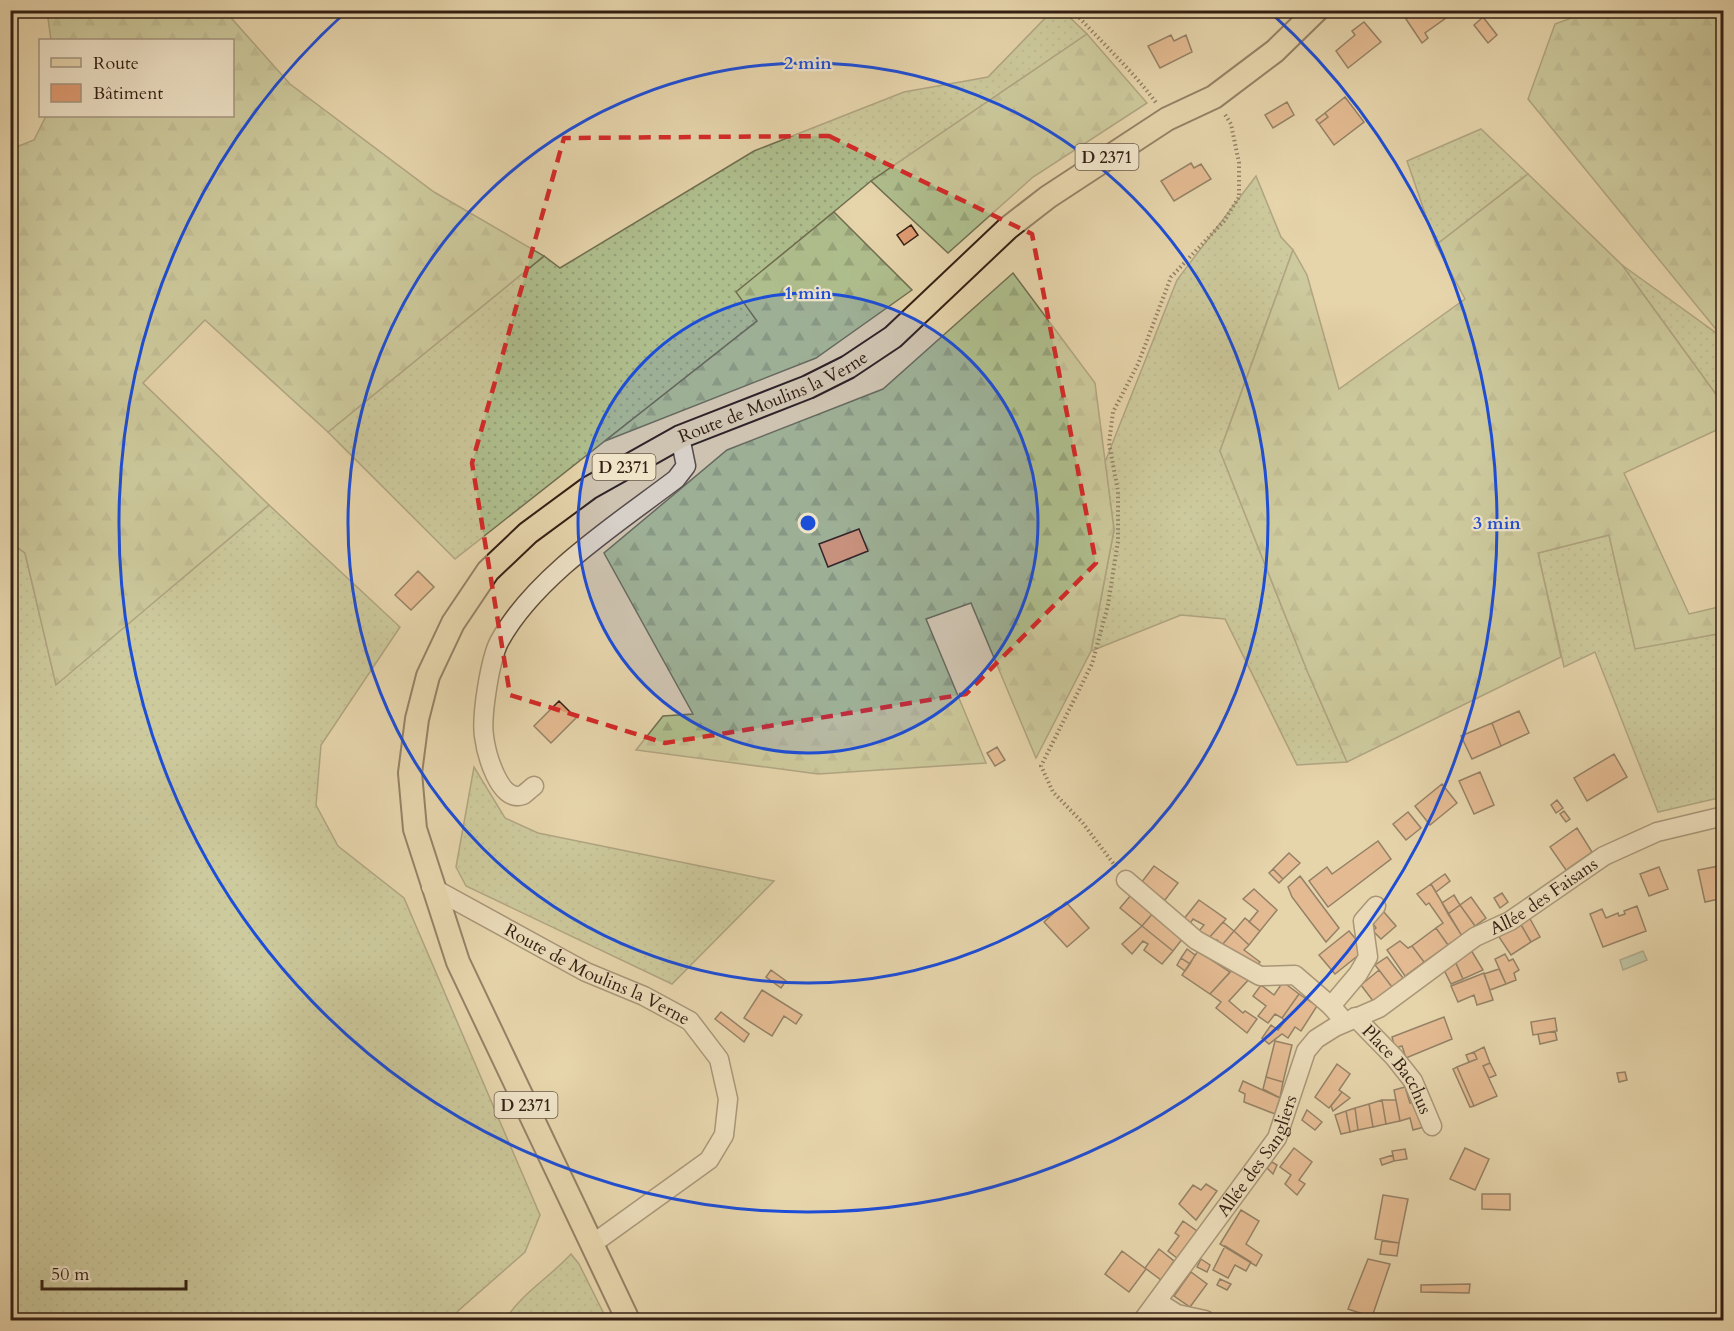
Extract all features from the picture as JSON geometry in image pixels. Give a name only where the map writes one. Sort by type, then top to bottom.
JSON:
[{"type":"main road","name":"Route de Moulins la Verne","points":[[628,1320],[458,962],[431,887],[415,829],[410,773],[417,719],[428,676],[453,622],[488,571],[528,533],[589,488],[680,437],[777,400],[848,367],[893,337],[1008,228],[1047,197],[1167,119],[1214,97],[1275,51],[1317,10]]},
{"type":"street","points":[[534,786],[523,795],[514,795],[503,788],[494,773],[484,735],[487,693],[498,645],[512,621],[534,596],[596,539],[676,479],[686,466],[680,437]]},
{"type":"street","name":"Allée des Faisans","points":[[1379,1008],[1475,937],[1510,921],[1604,856],[1657,832],[1724,816]]},
{"type":"street","name":"Place Bacchus","points":[[1126,880],[1196,940],[1260,976],[1295,975],[1394,1057],[1413,1081],[1432,1126]]},
{"type":"street","name":"Route de Moulins la Verne","points":[[431,887],[577,967],[644,996],[690,1021],[718,1059],[728,1099],[724,1135],[709,1160],[591,1245]]},
{"type":"street","points":[[1331,1006],[1358,974],[1368,957],[1363,921],[1376,906]]},
{"type":"street","name":"Allée des Sangliers","points":[[1143,1320],[1277,1138],[1306,1052],[1316,1039],[1350,1020],[1379,1008]]},
{"type":"street","points":[[1158,1302],[1177,1314],[1204,1320]]},
{"type":"path","points":[[1077,10],[1076,14],[1107,49],[1136,76],[1167,119]]},
{"type":"path","points":[[1126,880],[1082,822],[1053,792],[1041,766],[1092,664],[1108,605],[1118,541],[1118,491],[1109,443],[1113,412],[1138,364],[1171,278],[1224,221],[1239,196],[1239,163],[1231,124],[1214,97]]},
{"type":"highlighted area","points":[[829,136],[1032,234],[1096,563],[966,694],[665,743],[510,695],[472,463],[564,138]]},
{"type":"green space","points":[[47,11],[225,11],[290,84],[434,192],[544,256],[328,432],[205,320],[143,383],[269,505],[56,685],[25,553],[11,543],[11,149],[34,140],[46,117],[234,117],[234,39],[51,39]]},
{"type":"green space","points":[[1052,11],[1063,11],[1087,34],[871,181],[737,292],[757,321],[455,559],[328,432],[544,256],[560,268],[754,151],[904,92],[988,77]]},
{"type":"green space","points":[[1590,11],[1723,11],[1723,338],[1528,99],[1555,24]]},
{"type":"green space","points":[[1087,34],[1147,103],[1033,177],[948,253],[871,181]]},
{"type":"green space","points":[[1481,129],[1528,174],[1436,245],[1407,161]]},
{"type":"green space","points":[[1528,174],[1622,265],[1723,404],[1723,427],[1624,473],[1689,614],[1723,606],[1723,633],[1635,649],[1609,535],[1538,553],[1561,657],[1347,762],[1308,673],[1220,451],[1293,250],[1307,275],[1339,389],[1465,299],[1436,245]]},
{"type":"green space","points":[[1256,176],[1281,237],[1293,250],[1220,451],[1308,673],[1347,762],[1297,765],[1225,619],[1181,615],[1091,651],[1114,530],[1105,462],[1177,280]]},
{"type":"green space","points":[[834,212],[912,290],[816,358],[605,441],[757,321],[736,292]]},
{"type":"green space","points":[[1622,265],[1723,338],[1723,404]]},
{"type":"green space","points":[[1013,273],[1095,383],[1114,530],[1091,651],[1036,758],[971,603],[926,619],[986,763],[818,774],[636,750],[663,716],[693,714],[604,553],[727,450],[883,389]]},
{"type":"green space","points":[[269,505],[400,627],[321,745],[316,805],[338,846],[404,898],[540,1215],[525,1252],[458,1311],[454,1320],[11,1320],[11,1273],[14,1268],[10,1214],[10,543],[25,553],[56,684]]},
{"type":"green space","points":[[1609,535],[1635,648],[1723,633],[1723,797],[1658,812],[1595,652],[1564,667],[1538,553]]},
{"type":"green space","points":[[474,767],[505,818],[538,833],[774,881],[672,984],[466,886],[456,867]]},
{"type":"green space","points":[[571,1254],[579,1264],[607,1320],[505,1320],[527,1294]]},
{"type":"water","points":[[1643,951],[1647,960],[1623,970],[1620,960]]},
{"type":"building","points":[[1416,10],[1452,10],[1453,13],[1425,33],[1428,38],[1422,43],[1406,19]]},
{"type":"building","points":[[1483,17],[1497,35],[1488,43],[1474,25]]},
{"type":"building","points":[[1364,22],[1381,42],[1348,68],[1336,51],[1355,35],[1352,31]]},
{"type":"building","points":[[1171,35],[1174,41],[1186,35],[1192,52],[1160,68],[1148,46]]},
{"type":"building","points":[[1345,97],[1364,122],[1334,145],[1319,124],[1328,117],[1325,113]]},
{"type":"building","points":[[1287,102],[1294,115],[1273,128],[1265,115]]},
{"type":"building","points":[[1325,113],[1328,117],[1319,124],[1316,120]]},
{"type":"building","points":[[1191,163],[1194,168],[1201,164],[1211,179],[1174,201],[1161,181]]},
{"type":"building","points":[[911,225],[918,235],[904,245],[897,235]]},
{"type":"building","points":[[859,529],[868,551],[828,567],[819,544]]},
{"type":"building","points":[[418,571],[434,587],[411,610],[395,595]]},
{"type":"building","points":[[559,701],[576,718],[551,743],[534,726]]},
{"type":"building","points":[[1519,711],[1529,733],[1501,746],[1492,723]]},
{"type":"building","points":[[1492,723],[1501,746],[1472,759],[1461,736]]},
{"type":"building","points":[[997,747],[1005,760],[995,766],[987,753]]},
{"type":"building","points":[[1614,754],[1627,777],[1587,801],[1574,778]]},
{"type":"building","points":[[1480,772],[1494,805],[1474,814],[1459,781]]},
{"type":"building","points":[[1442,784],[1457,803],[1430,825],[1415,806]]},
{"type":"building","points":[[1557,800],[1563,808],[1556,813],[1551,805]]},
{"type":"building","points":[[1564,811],[1570,819],[1566,822],[1560,814]]},
{"type":"building","points":[[1408,812],[1421,828],[1406,840],[1393,824]]},
{"type":"building","points":[[1577,828],[1592,852],[1566,870],[1550,847]]},
{"type":"building","points":[[1378,841],[1391,859],[1328,907],[1309,881],[1327,867],[1332,874]]},
{"type":"building","points":[[1289,853],[1300,863],[1283,879],[1273,869]]},
{"type":"building","points":[[1154,866],[1178,883],[1165,900],[1141,883]]},
{"type":"building","points":[[1719,866],[1721,876],[1724,875],[1724,898],[1705,902],[1698,870]]},
{"type":"building","points":[[1659,867],[1668,889],[1649,896],[1640,874]]},
{"type":"building","points":[[1273,869],[1283,879],[1279,883],[1269,873]]},
{"type":"building","points":[[1445,874],[1450,881],[1436,892],[1431,884]]},
{"type":"building","points":[[1300,876],[1339,928],[1326,942],[1292,897],[1288,887]]},
{"type":"building","points":[[1431,884],[1462,936],[1448,945],[1436,928],[1443,923],[1429,903],[1426,905],[1417,894]]},
{"type":"building","points":[[1254,889],[1277,910],[1260,931],[1249,922],[1258,911],[1243,899]]},
{"type":"building","points":[[1502,893],[1508,902],[1500,908],[1494,898]]},
{"type":"building","points":[[1131,895],[1153,913],[1142,926],[1120,908]]},
{"type":"building","points":[[1454,895],[1460,905],[1448,914],[1442,903]]},
{"type":"building","points":[[1471,897],[1486,918],[1475,926],[1460,905]]},
{"type":"building","points":[[1199,900],[1226,919],[1208,939],[1198,932],[1204,925],[1193,919],[1189,925],[1183,920]]},
{"type":"building","points":[[1066,902],[1089,928],[1067,947],[1044,922]]},
{"type":"building","points":[[1460,905],[1475,926],[1462,936],[1448,914]]},
{"type":"building","points":[[1637,906],[1646,931],[1603,947],[1590,914],[1602,909],[1606,918],[1618,913],[1619,916],[1625,914],[1624,911]]},
{"type":"building","points":[[1383,911],[1396,926],[1381,939],[1373,931],[1376,928],[1371,921]]},
{"type":"building","points":[[1153,913],[1183,938],[1173,951],[1142,926]]},
{"type":"building","points":[[1529,917],[1540,937],[1531,942],[1520,923]]},
{"type":"building","points":[[1245,918],[1260,931],[1249,945],[1234,931]]},
{"type":"building","points":[[1223,922],[1234,931],[1222,945],[1217,940],[1214,944],[1208,939]]},
{"type":"building","points":[[1520,923],[1531,942],[1511,955],[1499,937]]},
{"type":"building","points":[[1142,926],[1173,951],[1162,964],[1144,950],[1148,944],[1143,941],[1132,954],[1122,944]]},
{"type":"building","points":[[1436,928],[1448,945],[1424,962],[1412,946]]},
{"type":"building","points":[[1234,931],[1249,945],[1244,950],[1260,962],[1255,967],[1222,945]]},
{"type":"building","points":[[1349,931],[1365,950],[1335,974],[1319,955]]},
{"type":"building","points":[[1400,941],[1408,948],[1412,946],[1424,962],[1405,976],[1387,950]]},
{"type":"building","points":[[1187,949],[1195,955],[1190,964],[1181,958]]},
{"type":"building","points":[[1471,950],[1483,970],[1463,979],[1455,961]]},
{"type":"building","points":[[1198,951],[1230,972],[1210,994],[1182,975]]},
{"type":"building","points":[[1505,954],[1509,961],[1513,959],[1519,970],[1514,973],[1516,980],[1506,984],[1495,959]]},
{"type":"building","points":[[1387,957],[1403,978],[1392,987],[1375,965]]},
{"type":"building","points":[[1181,958],[1190,964],[1185,971],[1177,965]]},
{"type":"building","points":[[1455,961],[1463,979],[1451,984],[1444,970]]},
{"type":"building","points":[[1236,966],[1251,977],[1229,1001],[1243,1013],[1245,1011],[1257,1019],[1247,1033],[1216,1008],[1221,1002],[1210,994]]},
{"type":"building","points":[[1499,969],[1506,984],[1490,990],[1484,974]]},
{"type":"building","points":[[771,970],[786,981],[781,988],[766,977]]},
{"type":"building","points":[[1379,970],[1392,987],[1373,1001],[1361,985]]},
{"type":"building","points":[[1484,973],[1493,1000],[1477,1005],[1474,995],[1458,1002],[1451,986]]},
{"type":"building","points":[[1283,982],[1299,994],[1282,1018],[1275,1014],[1268,1023],[1258,1016],[1266,1006],[1253,996],[1261,985],[1274,995]]},
{"type":"building","points":[[762,990],[802,1015],[796,1024],[784,1016],[772,1036],[744,1018]]},
{"type":"building","points":[[1299,994],[1317,1006],[1301,1031],[1295,1027],[1288,1038],[1282,1034],[1269,1044],[1262,1038],[1271,1025],[1278,1030],[1285,1021],[1282,1018]]},
{"type":"building","points":[[721,1012],[749,1034],[744,1042],[715,1019]]},
{"type":"building","points":[[1444,1017],[1452,1039],[1406,1058],[1402,1046],[1395,1048],[1392,1037]]},
{"type":"building","points":[[1555,1018],[1557,1031],[1533,1035],[1531,1022]]},
{"type":"building","points":[[1555,1031],[1557,1040],[1540,1044],[1538,1034]]},
{"type":"building","points":[[1275,1041],[1292,1045],[1283,1082],[1266,1077]]},
{"type":"building","points":[[1484,1047],[1490,1063],[1483,1066],[1497,1096],[1474,1106],[1457,1067],[1477,1059],[1474,1052]]},
{"type":"building","points":[[1474,1052],[1477,1059],[1469,1062],[1466,1055]]},
{"type":"building","points":[[1490,1063],[1496,1075],[1489,1078],[1483,1066]]},
{"type":"building","points":[[1337,1064],[1350,1074],[1339,1090],[1342,1092],[1329,1108],[1315,1097]]},
{"type":"building","points":[[1457,1067],[1474,1106],[1470,1107],[1453,1069]]},
{"type":"building","points":[[1625,1072],[1627,1080],[1619,1082],[1617,1073]]},
{"type":"building","points":[[1266,1077],[1283,1082],[1280,1098],[1263,1089]]},
{"type":"building","points":[[1243,1081],[1280,1098],[1275,1114],[1244,1102],[1245,1094],[1239,1091]]},
{"type":"building","points":[[1405,1087],[1410,1103],[1414,1102],[1424,1127],[1413,1130],[1410,1118],[1400,1121],[1394,1090]]},
{"type":"building","points":[[1342,1092],[1350,1098],[1333,1111],[1331,1106]]},
{"type":"building","points":[[1382,1100],[1386,1124],[1373,1127],[1369,1104]]},
{"type":"building","points":[[1382,1100],[1396,1100],[1400,1121],[1386,1124]]},
{"type":"building","points":[[1369,1104],[1373,1127],[1358,1130],[1355,1108]]},
{"type":"building","points":[[1355,1108],[1358,1130],[1350,1132],[1346,1111]]},
{"type":"building","points":[[1307,1110],[1322,1122],[1315,1130],[1302,1120]]},
{"type":"building","points":[[1346,1111],[1350,1132],[1341,1134],[1335,1115]]},
{"type":"building","points":[[1294,1148],[1312,1162],[1299,1180],[1305,1184],[1297,1195],[1285,1184],[1291,1175],[1280,1167]]},
{"type":"building","points":[[1465,1148],[1489,1159],[1475,1190],[1450,1179]]},
{"type":"building","points":[[1405,1149],[1407,1159],[1394,1161],[1392,1151]]},
{"type":"building","points":[[1393,1155],[1394,1161],[1382,1165],[1380,1159]]},
{"type":"building","points":[[1272,1162],[1277,1165],[1273,1174],[1267,1168]]},
{"type":"building","points":[[1206,1184],[1217,1191],[1196,1220],[1179,1204],[1193,1185],[1201,1190]]},
{"type":"building","points":[[1482,1194],[1510,1194],[1510,1210],[1482,1209]]},
{"type":"building","points":[[1383,1195],[1408,1199],[1399,1243],[1375,1239]]},
{"type":"building","points":[[1241,1210],[1259,1221],[1246,1244],[1262,1255],[1256,1266],[1220,1244]]},
{"type":"building","points":[[1183,1221],[1197,1231],[1177,1258],[1168,1251],[1179,1236],[1175,1233]]},
{"type":"building","points":[[1382,1241],[1399,1243],[1397,1256],[1380,1254]]},
{"type":"building","points":[[1225,1246],[1251,1262],[1246,1271],[1235,1265],[1228,1278],[1213,1270]]},
{"type":"building","points":[[1159,1249],[1174,1261],[1161,1280],[1145,1268]]},
{"type":"building","points":[[1122,1251],[1146,1269],[1129,1292],[1105,1274]]},
{"type":"building","points":[[1201,1259],[1210,1265],[1207,1272],[1197,1267]]},
{"type":"building","points":[[1368,1259],[1390,1264],[1372,1317],[1348,1309]]},
{"type":"building","points":[[1191,1272],[1207,1284],[1190,1307],[1174,1296]]},
{"type":"building","points":[[1220,1279],[1231,1284],[1227,1290],[1217,1285]]},
{"type":"building","points":[[1470,1284],[1469,1293],[1421,1292],[1421,1285]]}]
